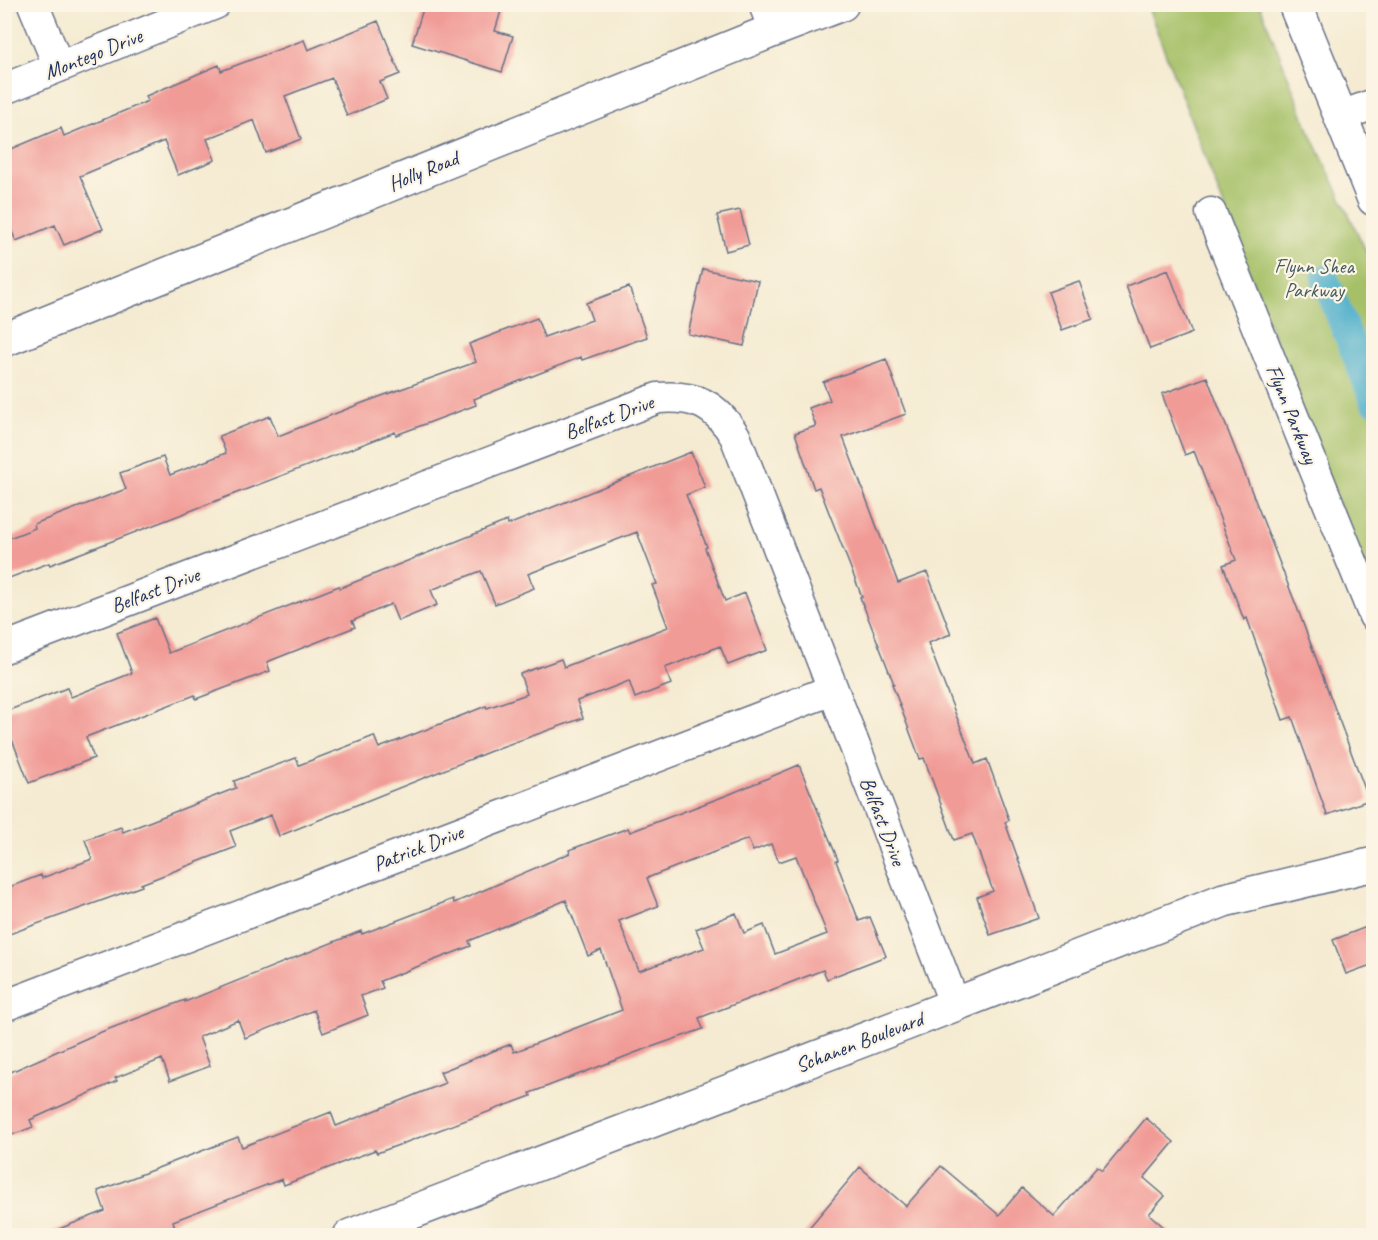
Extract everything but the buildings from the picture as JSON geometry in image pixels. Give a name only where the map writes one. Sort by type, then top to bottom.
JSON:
[{"type":"street","points":[[33,4],[59,67]]},
{"type":"street","name":"Montego Drive","points":[[4,89],[215,4]]},
{"type":"street","name":"Holly Road","points":[[4,340],[769,17],[842,4]]},
{"type":"street","points":[[1295,4],[1374,199]]},
{"type":"street","points":[[1341,116],[1374,104]]},
{"type":"street","name":"Flynn Parkway","points":[[1211,213],[1374,616]]},
{"type":"street","name":"Belfast Drive","points":[[4,648],[658,398],[681,396],[705,404],[724,418],[735,436],[955,1005]]},
{"type":"street","name":"Patrick Drive","points":[[4,1006],[832,690]]},
{"type":"street","name":"Schanen Boulevard","points":[[350,1236],[1224,900],[1374,864]]},
{"type":"green space","name":"Flynn Shea Parkway","points":[[1147,5],[1260,5],[1309,130],[1373,266],[1373,596]]},
{"type":"waterway","points":[[1325,279],[1374,401]]}]
